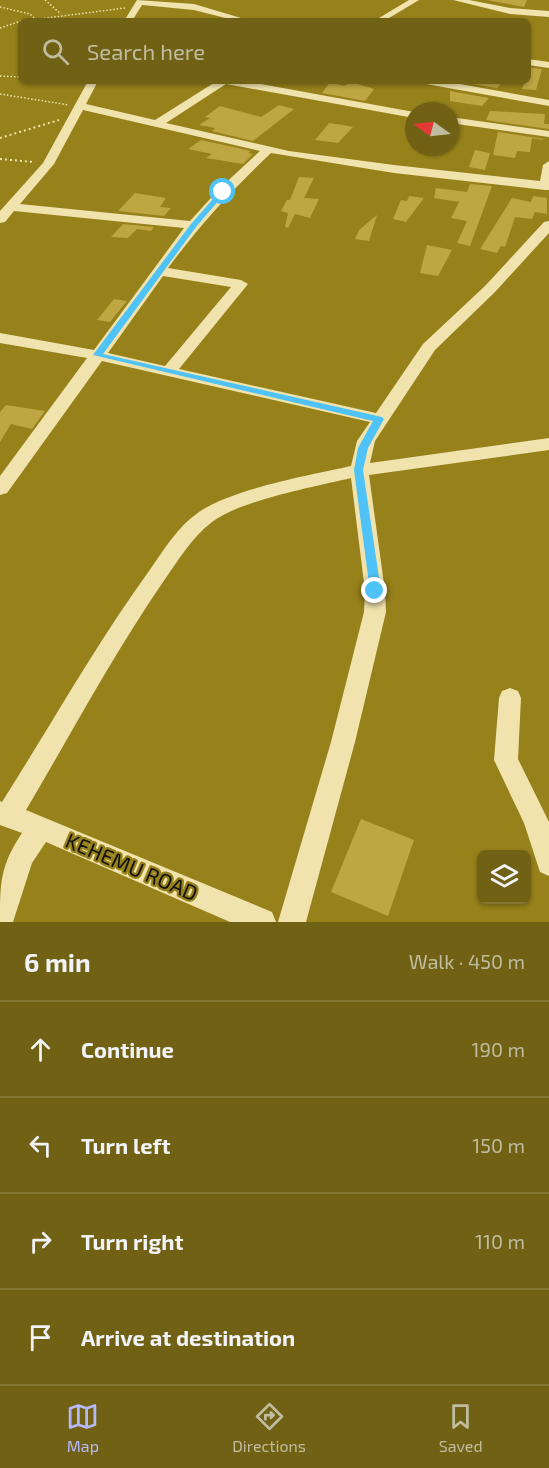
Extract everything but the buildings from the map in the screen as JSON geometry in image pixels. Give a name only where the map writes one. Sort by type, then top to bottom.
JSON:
[{"type":"street","points":[[383,18],[415,0]]},
{"type":"street","points":[[457,0],[546,14],[548,25]]},
{"type":"street","points":[[130,18],[139,3],[187,3],[237,18]]},
{"type":"street","points":[[531,62],[549,65]]},
{"type":"street","points":[[0,219],[48,164],[91,84]]},
{"type":"street","points":[[158,123],[221,84]]},
{"type":"street","points":[[243,84],[405,113]]},
{"type":"street","points":[[443,84],[549,103]]},
{"type":"street","points":[[77,111],[158,123],[269,149],[394,170],[547,186],[549,165]]},
{"type":"street","points":[[459,121],[549,134]]},
{"type":"street","points":[[0,489],[193,225],[223,192],[269,149]]},
{"type":"street","points":[[10,207],[193,225]]},
{"type":"street","points":[[292,922],[343,742],[375,612],[375,591],[358,470],[363,448],[379,419],[429,347],[490,289],[549,225]]},
{"type":"street","points":[[159,271],[241,284],[168,372]]},
{"type":"street","points":[[0,339],[97,355],[379,419]]},
{"type":"street","points":[[4,814],[140,599],[195,524],[231,504],[319,478],[358,470],[549,444]]},
{"type":"street","points":[[510,698],[506,760],[536,821],[549,863]]},
{"type":"street","name":"KEHEMU ROAD","points":[[4,814],[41,827],[262,922]]},
{"type":"street","points":[[0,920],[21,857],[41,827]]},
{"type":"path","points":[[45,0],[61,14]]},
{"type":"path","points":[[0,7],[30,14],[34,18],[139,3]]},
{"type":"path","points":[[0,28],[18,22]]},
{"type":"path","points":[[0,76],[18,77]]},
{"type":"path","points":[[0,94],[77,111]]},
{"type":"path","points":[[0,138],[77,111]]},
{"type":"path","points":[[0,159],[48,164]]},
{"type":"route","points":[[223,192],[193,225],[97,355],[379,419],[363,448],[358,470],[375,591]]}]
